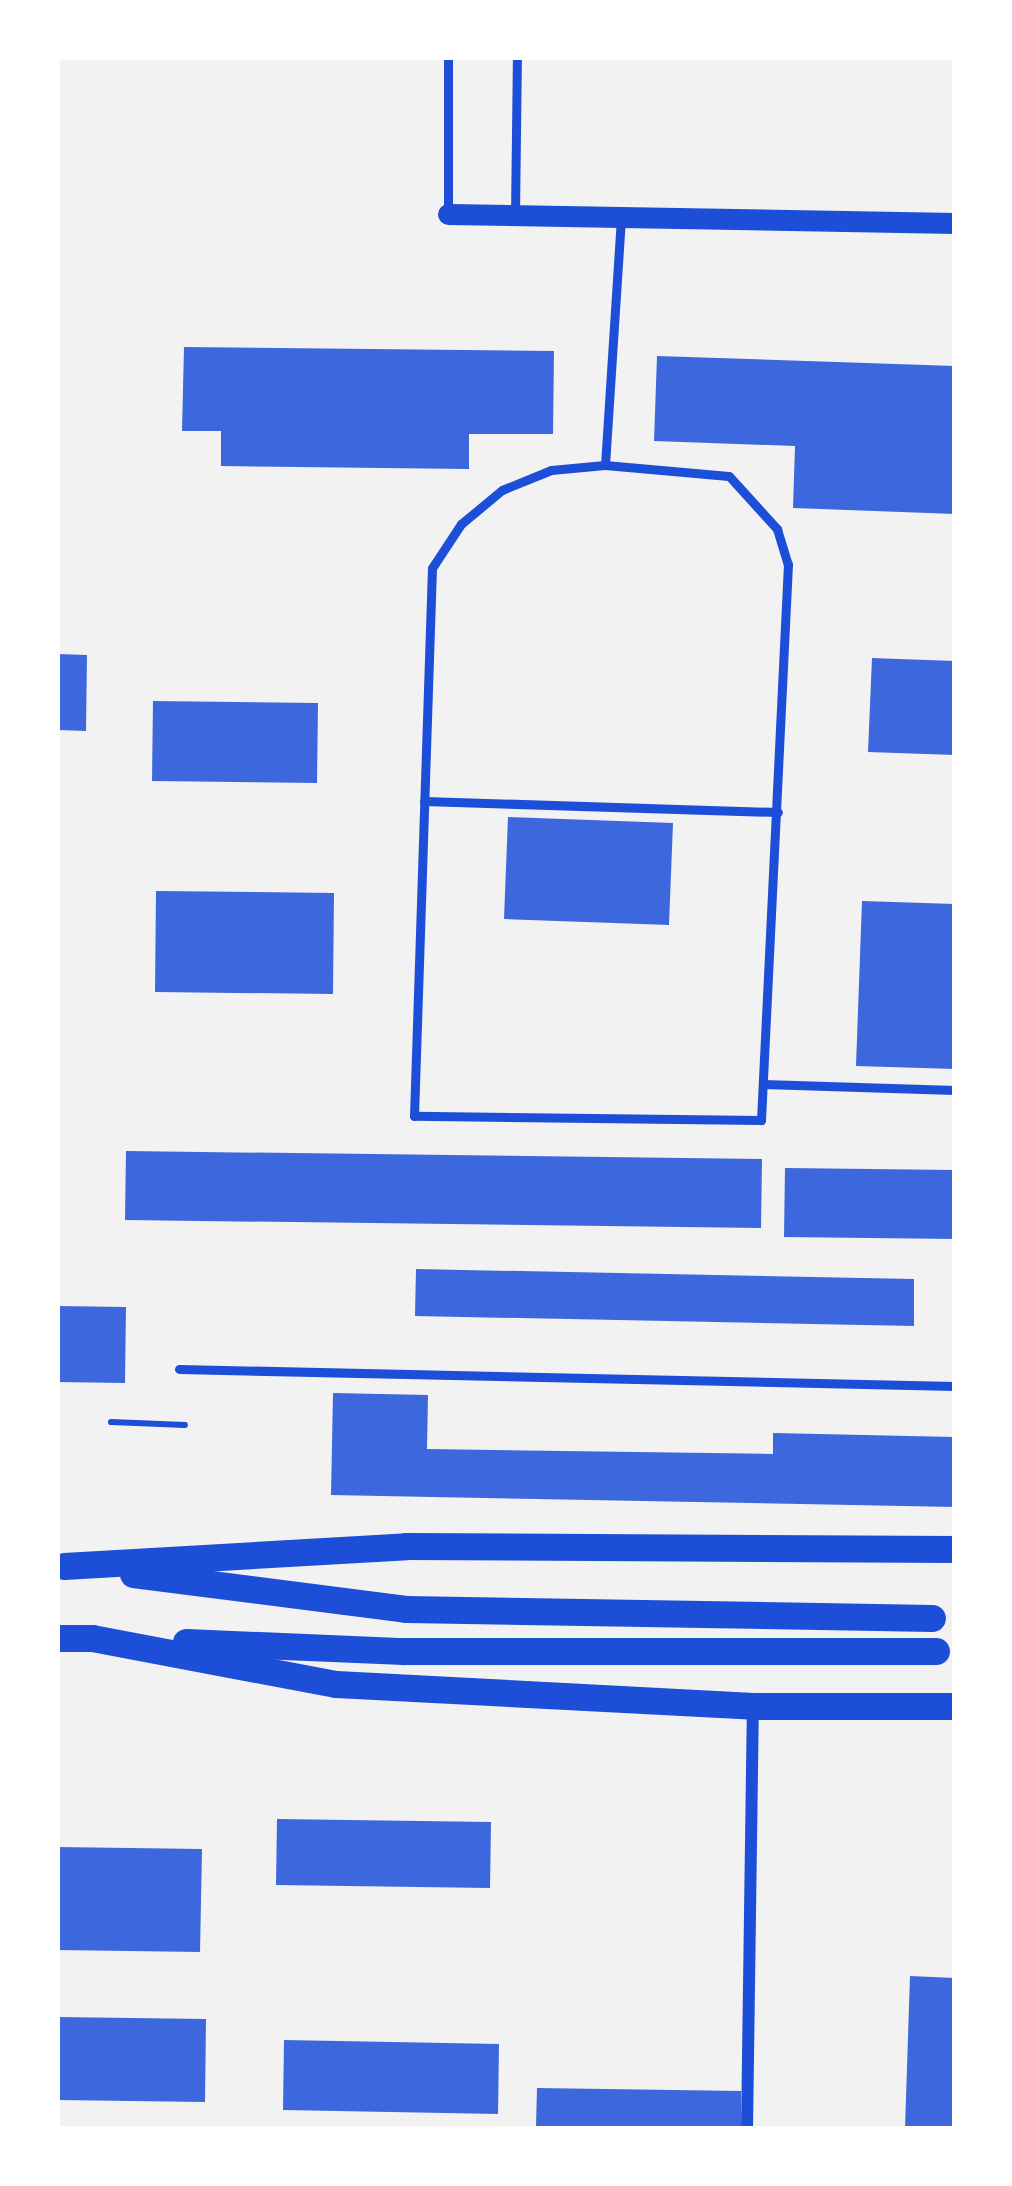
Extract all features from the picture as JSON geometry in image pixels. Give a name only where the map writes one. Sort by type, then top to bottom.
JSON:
[{"type":"main road","points":[[60,1566],[406,1546],[955,1549]]},
{"type":"main road","points":[[60,1566],[406,1609],[932,1618]]},
{"type":"main road","points":[[57,1638],[404,1651],[936,1651]]},
{"type":"main road","points":[[92,1638],[336,1684],[753,1706],[955,1706]]},
{"type":"street","points":[[448,214],[955,224]]},
{"type":"street","points":[[747,2129],[753,1706]]},
{"type":"lane","points":[[448,57],[448,214]]},
{"type":"lane","points":[[515,215],[517,57]]},
{"type":"lane","points":[[604,465],[622,217]]},
{"type":"lane","points":[[604,465],[729,476],[777,529],[790,599],[761,1120],[414,1116],[424,801],[432,568],[461,524],[502,490],[551,470],[604,465]]},
{"type":"lane","points":[[424,801],[778,812]]},
{"type":"lane","points":[[763,1084],[955,1090]]},
{"type":"lane","points":[[179,1369],[955,1386]]},
{"type":"path","points":[[111,1422],[184,1425]]},
{"type":"building","points":[[184,347],[554,351],[553,434],[469,434],[469,469],[221,466],[221,431],[182,431]]},
{"type":"building","points":[[657,356],[955,366],[955,514],[793,508],[795,446],[654,441]]},
{"type":"building","points":[[57,654],[87,655],[86,731],[57,730]]},
{"type":"building","points":[[872,658],[955,661],[955,755],[868,752]]},
{"type":"building","points":[[153,701],[318,703],[317,783],[152,781]]},
{"type":"building","points":[[508,817],[673,823],[669,925],[504,919]]},
{"type":"building","points":[[156,891],[334,893],[333,994],[155,992]]},
{"type":"building","points":[[862,901],[955,904],[955,1069],[856,1066]]},
{"type":"building","points":[[126,1151],[762,1159],[761,1228],[125,1220]]},
{"type":"building","points":[[785,1168],[955,1170],[955,1239],[784,1237]]},
{"type":"building","points":[[416,1269],[914,1279],[914,1326],[415,1316]]},
{"type":"building","points":[[57,1306],[126,1307],[125,1383],[57,1382]]},
{"type":"building","points":[[333,1393],[428,1395],[427,1449],[773,1454],[773,1433],[955,1437],[955,1507],[331,1495]]},
{"type":"building","points":[[277,1819],[491,1822],[490,1888],[276,1885]]},
{"type":"building","points":[[57,1847],[202,1849],[200,1952],[57,1950]]},
{"type":"building","points":[[910,1976],[955,1978],[955,2129],[905,2129]]},
{"type":"building","points":[[57,2017],[206,2019],[205,2102],[57,2100]]},
{"type":"building","points":[[284,2040],[499,2044],[498,2114],[283,2110]]},
{"type":"building","points":[[537,2088],[741,2091],[741,2129],[536,2127]]}]
